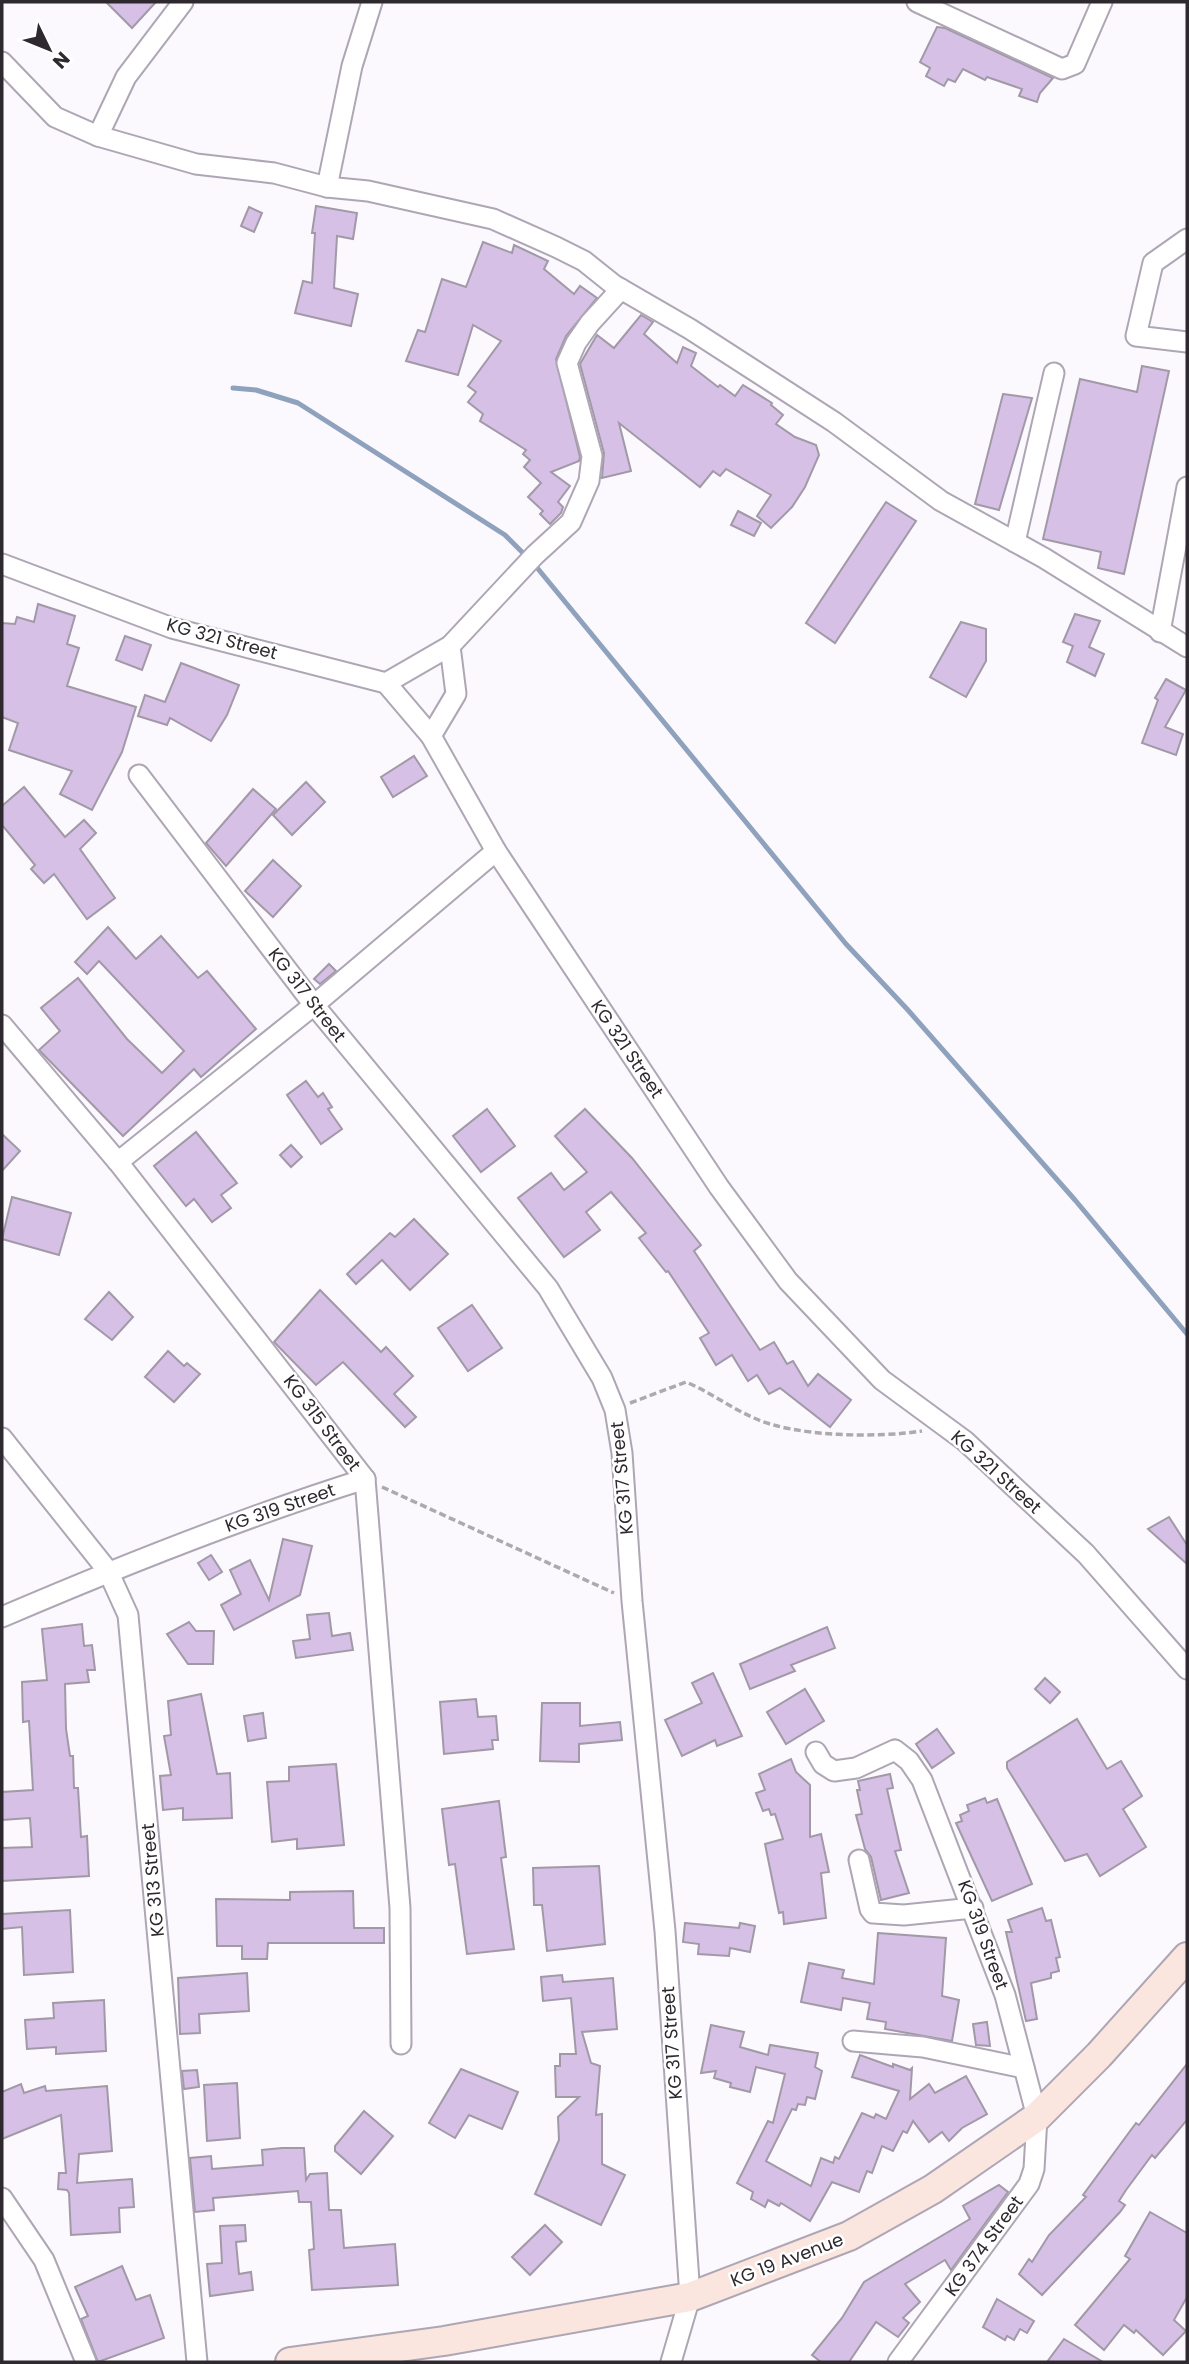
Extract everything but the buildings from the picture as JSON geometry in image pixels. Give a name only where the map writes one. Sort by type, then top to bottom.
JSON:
[{"type":"main road","name":"KG 19 Avenue","points":[[290,2362],[436,2351],[690,2297],[849,2236],[933,2189],[1037,2117],[1099,2055],[1187,1957]]},
{"type":"street","points":[[98,136],[126,77],[183,2]]},
{"type":"street","points":[[327,187],[352,66],[372,2]]},
{"type":"street","points":[[916,2],[1062,69],[1074,64],[1102,2]]},
{"type":"street","points":[[2,62],[55,117],[98,136],[196,164],[274,173],[327,187],[368,191],[494,219],[584,261],[621,289],[690,328],[834,422],[941,501],[1015,542],[1187,647]]},
{"type":"street","points":[[1187,239],[1153,263],[1136,336],[1187,342]]},
{"type":"street","points":[[386,683],[450,646],[535,555],[571,522],[589,481],[592,456],[567,363],[583,333],[621,289]]},
{"type":"street","points":[[1015,542],[1054,373]]},
{"type":"street","points":[[1160,632],[1187,486]]},
{"type":"street","name":"KG 321 Street","points":[[2,564],[172,628],[386,683],[431,736],[496,851],[719,1187],[788,1281],[881,1380],[965,1441],[1086,1554],[1187,1669]]},
{"type":"street","points":[[431,736],[456,694],[450,646]]},
{"type":"street","name":"KG 317 Street","points":[[139,775],[314,1005],[548,1288],[578,1334],[615,1410],[622,1454],[632,1601],[664,1931],[690,2297]]},
{"type":"street","points":[[118,1162],[314,1005],[496,851]]},
{"type":"street","name":"KG 315 Street","points":[[2,1025],[118,1162],[365,1479],[400,1908],[401,2044]]},
{"type":"street","name":"KG 313 Street","points":[[2,1438],[108,1571],[128,1615],[197,2362]]},
{"type":"street","name":"KG 319 Street","points":[[2,1617],[108,1571],[290,1503],[365,1479]]},
{"type":"street","name":"KG 319 Street","points":[[816,1752],[823,1764],[834,1771],[856,1768],[895,1750],[909,1761],[930,1794],[1005,1995],[1037,2117]]},
{"type":"street","points":[[859,1860],[873,1913],[904,1914],[973,1908]]},
{"type":"street","points":[[853,2041],[923,2047],[1024,2068]]},
{"type":"street","name":"KG 374 Street","points":[[898,2362],[1029,2184],[1034,2169],[1037,2117]]},
{"type":"street","points":[[2,2198],[44,2260],[86,2362]]},
{"type":"street","points":[[671,2362],[690,2297]]},
{"type":"path","points":[[615,1410],[686,1382],[717,1395],[755,1419],[805,1430],[851,1436],[896,1435],[944,1427]]},
{"type":"path","points":[[365,1479],[632,1601]]},
{"type":"waterway","points":[[233,388],[256,390],[298,403],[505,535],[527,557]]},
{"type":"waterway","points":[[534,564],[846,944],[907,1009],[1075,1200],[1187,1334]]}]
